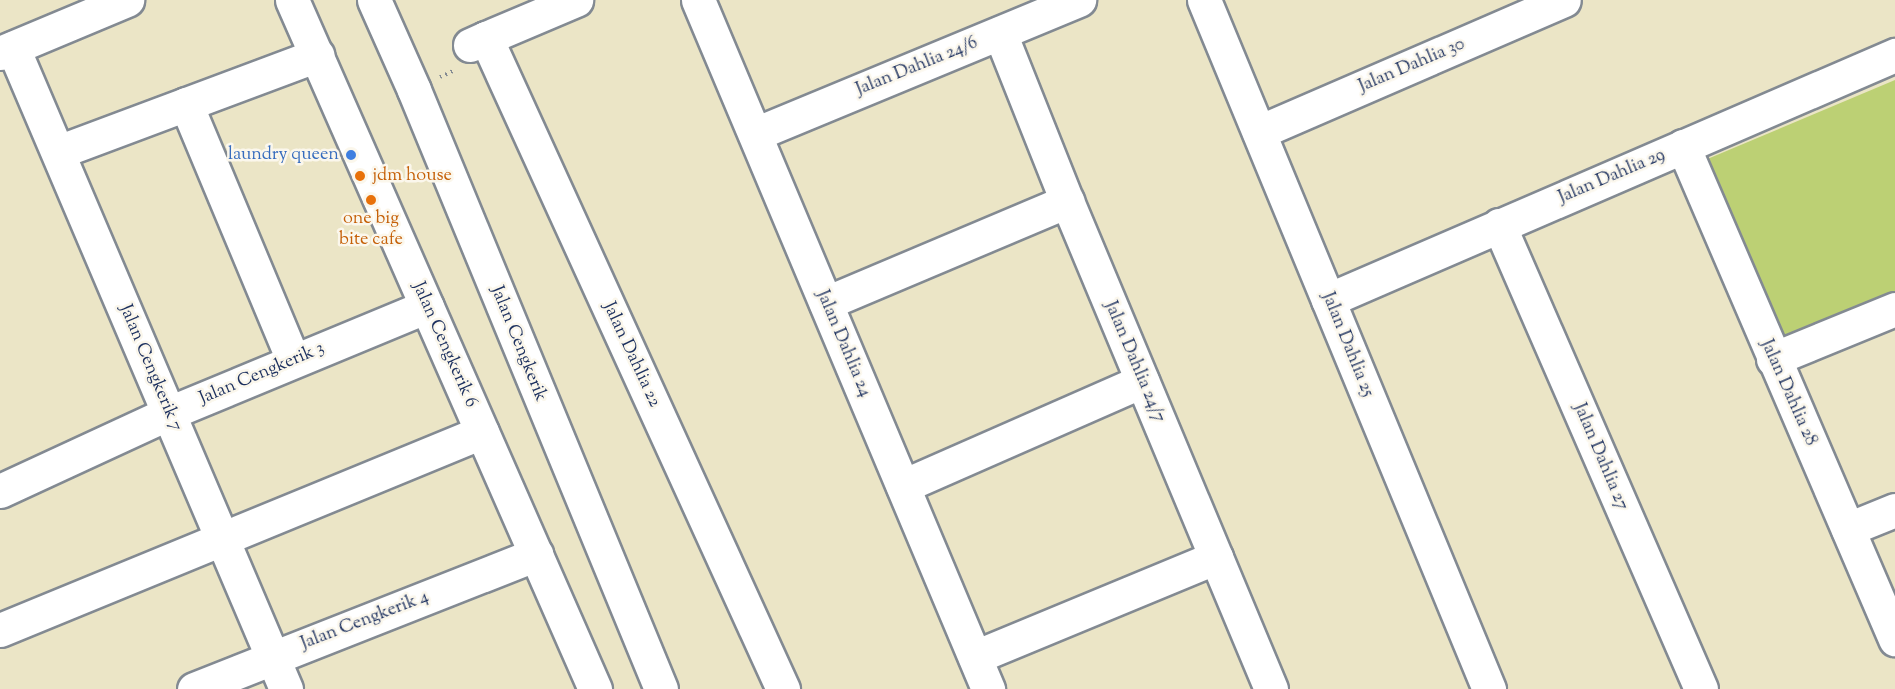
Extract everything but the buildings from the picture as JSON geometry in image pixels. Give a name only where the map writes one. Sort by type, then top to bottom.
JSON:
[{"type":"street","points":[[6,50],[127,0]]},
{"type":"street","name":"Jalan Cengkerik 6","points":[[292,0],[536,554],[591,688]]},
{"type":"street","name":"Jalan Cengkerik","points":[[374,0],[414,90],[660,689]]},
{"type":"street","name":"Jalan Dahlia 22","points":[[576,0],[478,41],[783,689]]},
{"type":"street","name":"Jalan Dahlia 24","points":[[698,0],[988,689]]},
{"type":"street","name":"Jalan Dahlia 24/6","points":[[755,134],[1079,0]]},
{"type":"street","name":"Jalan Dahlia 25","points":[[1204,0],[1489,689]]},
{"type":"street","name":"Jalan Dahlia 30","points":[[1259,132],[1564,0]]},
{"type":"street","name":"Jalan Dahlia 24/7","points":[[1000,33],[1067,201],[1271,689]]},
{"type":"street","name":"Jalan Cengkerik 7","points":[[6,50],[57,152],[286,689]]},
{"type":"street","points":[[57,152],[317,55]]},
{"type":"street","name":"Jalan Dahlia 29","points":[[1328,300],[1895,55]]},
{"type":"street","points":[[186,104],[293,360]]},
{"type":"street","name":"Jalan Dahlia 28","points":[[1683,146],[1895,639]]},
{"type":"street","points":[[826,303],[1067,201]]},
{"type":"street","name":"Jalan Dahlia 27","points":[[1500,225],[1701,689]]},
{"type":"street","name":"Jalan Cengkerik 3","points":[[0,491],[169,413],[427,306]]},
{"type":"street","points":[[1773,359],[1895,309]]},
{"type":"street","points":[[903,486],[1142,381]]},
{"type":"street","points":[[0,630],[482,432]]},
{"type":"street","points":[[1848,529],[1895,510]]},
{"type":"street","name":"Jalan Cengkerik 4","points":[[194,689],[536,554]]},
{"type":"street","points":[[975,657],[1216,557]]},
{"type":"green space","points":[[1895,80],[1895,296],[1782,343],[1705,160]]},
{"type":"place","name":"laundry queen","points":[[351,155]]},
{"type":"place","name":"jdm house","points":[[360,176]]},
{"type":"place","name":"one big bite cafe","points":[[371,200]]}]
